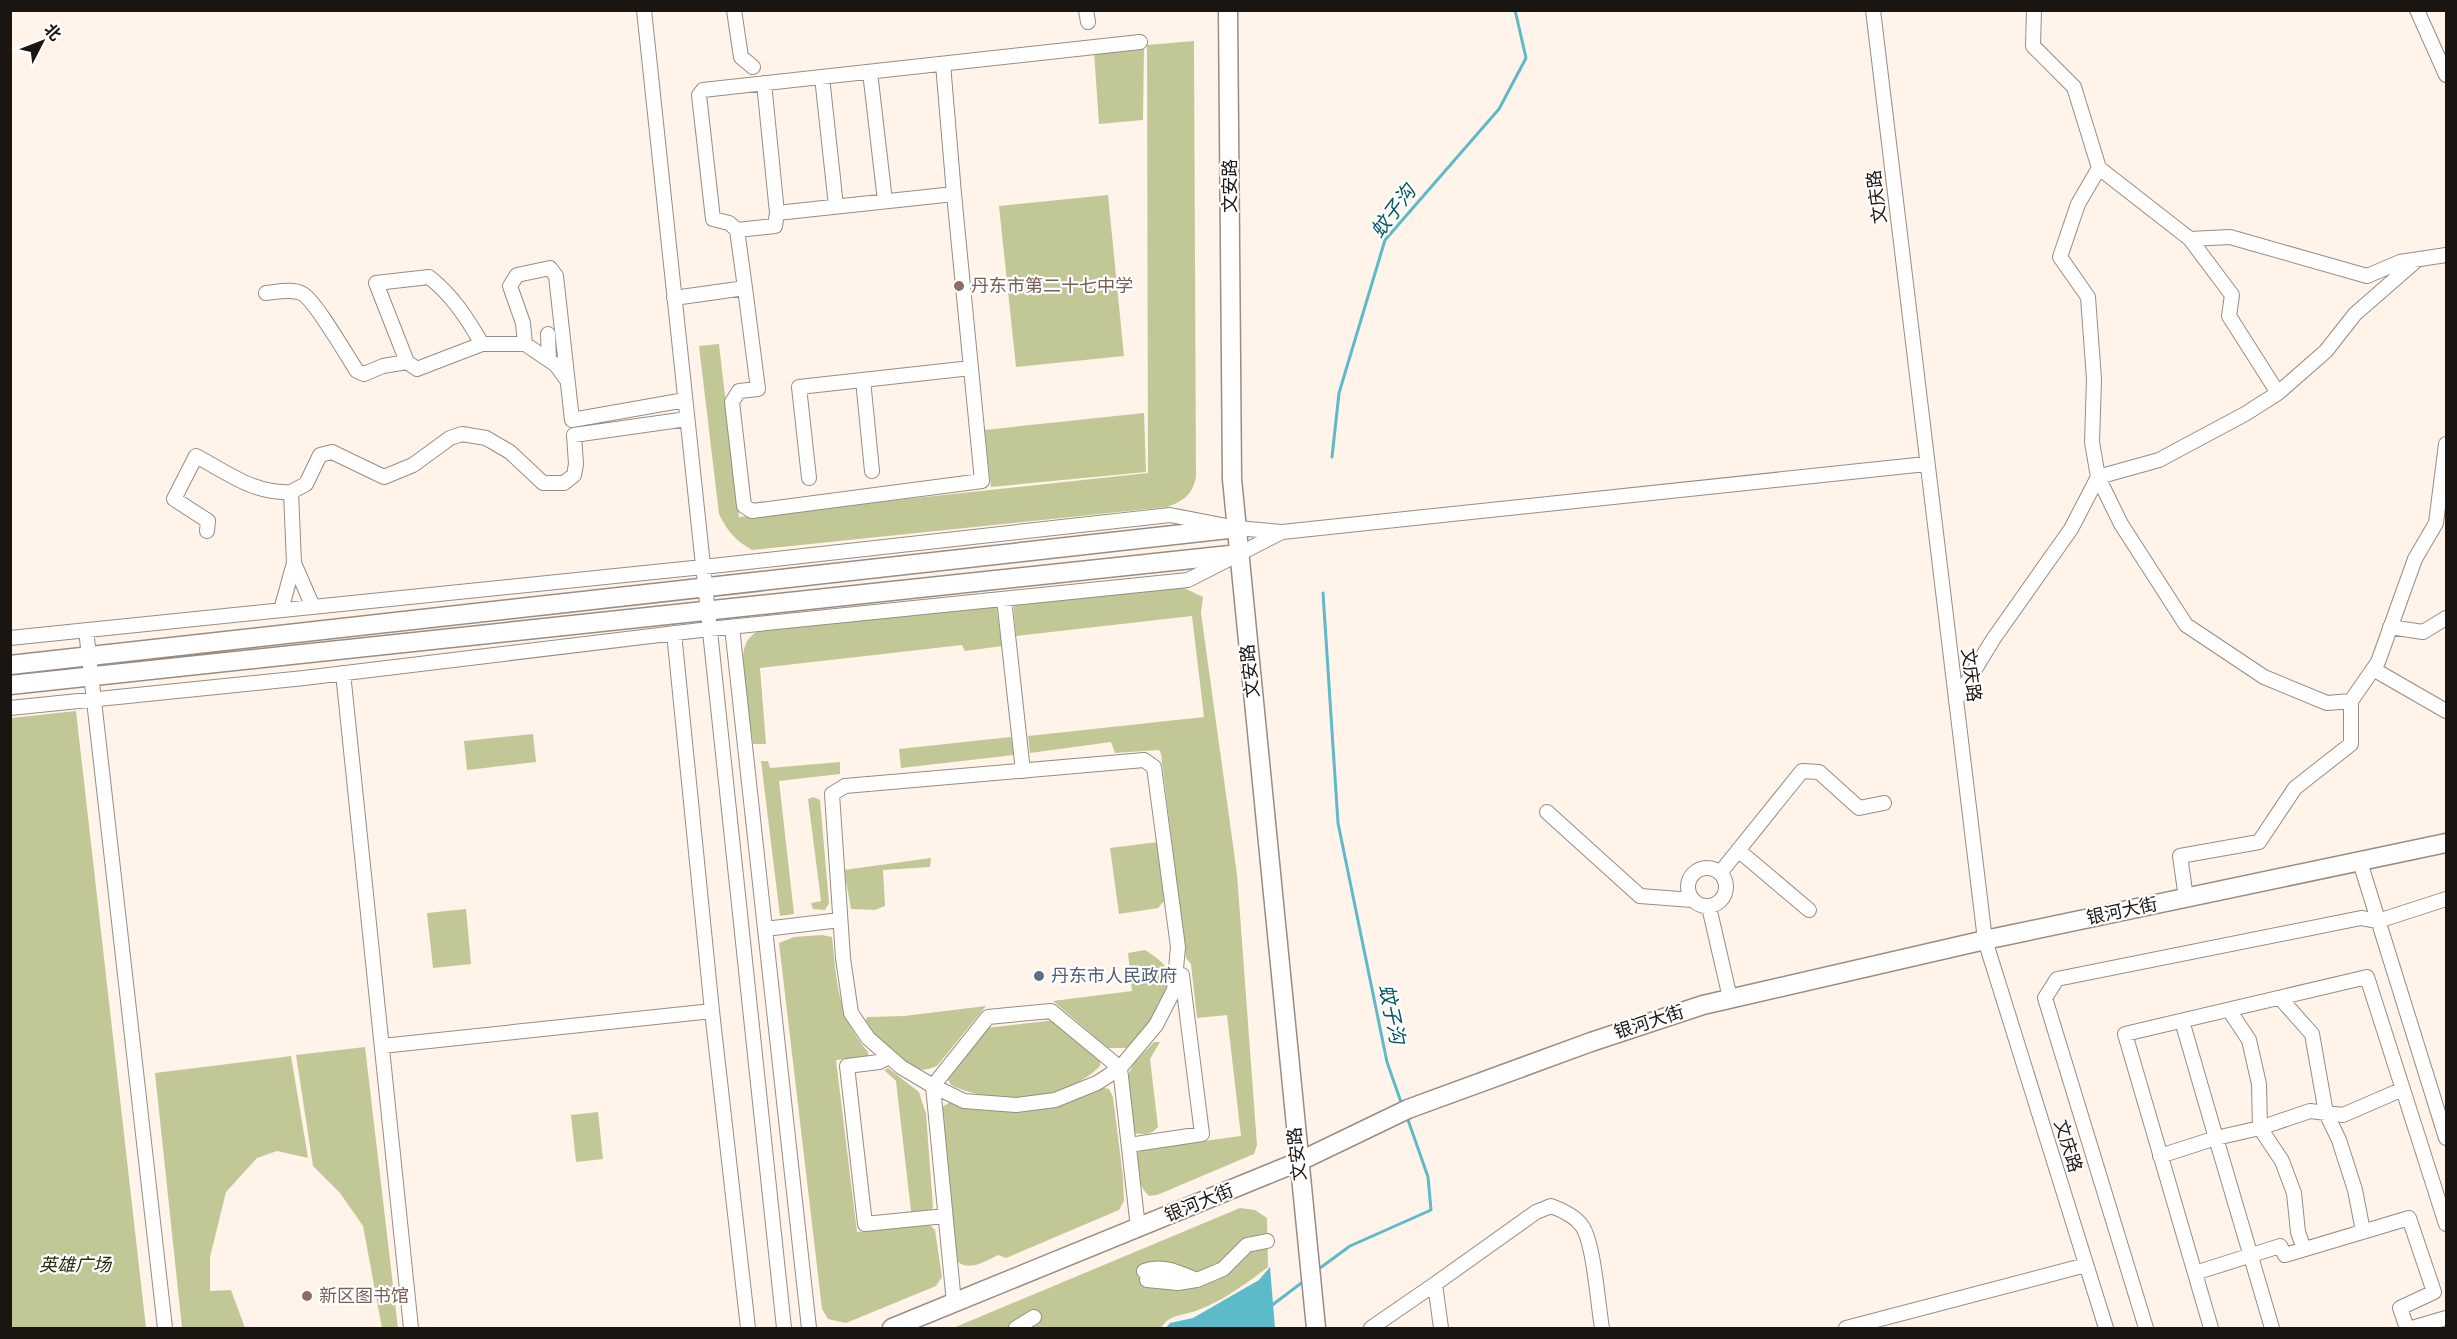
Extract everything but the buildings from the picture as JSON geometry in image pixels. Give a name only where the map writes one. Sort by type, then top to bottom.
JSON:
[{"type":"main road","name":"文安路","points":[[1228,10],[1232,478],[1316,1329]]},
{"type":"main road","points":[[10,665],[1237,528]]},
{"type":"main road","points":[[10,685],[1239,554]]},
{"type":"main road","name":"银河大街","points":[[892,1329],[1298,1162],[1405,1111],[1591,1041],[1703,1005],[1985,940],[2446,843]]},
{"type":"street","points":[[644,10],[784,1329]]},
{"type":"street","points":[[735,10],[741,57],[753,67]]},
{"type":"street","name":"文庆路","points":[[1873,10],[1985,940],[2106,1329]]},
{"type":"street","points":[[2034,10],[2033,46],[2074,87],[2099,168],[2190,239],[2232,295],[2229,316],[2278,393]]},
{"type":"street","points":[[2417,10],[2446,75]]},
{"type":"street","points":[[764,84],[777,213],[775,226],[738,230],[729,223],[713,219],[699,96],[703,90],[1140,42]]},
{"type":"street","points":[[738,230],[758,388],[739,391],[732,402],[744,506],[752,511],[982,481],[943,64]]},
{"type":"street","points":[[870,72],[885,201]]},
{"type":"street","points":[[822,77],[836,206]]},
{"type":"street","points":[[2099,168],[2078,204],[2060,257],[2088,297],[2094,379],[2092,442],[2098,477],[2121,524],[2186,625],[2264,677],[2327,703],[2351,701]]},
{"type":"street","points":[[777,213],[954,194]]},
{"type":"street","points":[[2190,239],[2230,237],[2367,276],[2400,262],[2446,255]]},
{"type":"street","points":[[1956,700],[1994,638],[2071,529],[2098,477],[2159,460],[2245,414],[2278,393],[2326,351],[2355,315],[2418,259]]},
{"type":"street","points":[[207,531],[208,521],[174,499],[196,456],[258,490],[274,493],[291,492],[306,484],[320,455],[332,452],[384,477],[413,465],[450,438],[462,434],[486,438],[510,452],[543,483],[564,483],[574,475],[576,464],[556,276],[550,268],[517,275],[510,286],[523,323],[525,344]]},
{"type":"street","points":[[482,344],[445,289],[429,277],[376,283],[407,362],[417,369],[482,344],[525,344],[549,360],[568,382]]},
{"type":"street","points":[[674,298],[745,288]]},
{"type":"street","points":[[266,293],[291,291],[303,294],[357,371],[364,374],[383,366],[407,362]]},
{"type":"street","points":[[548,334],[549,360]]},
{"type":"street","points":[[809,478],[799,387],[971,368]]},
{"type":"street","points":[[863,380],[872,471]]},
{"type":"street","points":[[572,420],[685,400]]},
{"type":"street","points":[[574,435],[687,418]]},
{"type":"street","points":[[2186,898],[2180,856],[2259,842],[2295,788],[2351,744],[2351,701],[2378,662],[2415,559],[2436,523],[2446,444]]},
{"type":"street","points":[[10,638],[703,567],[1170,515],[1237,528],[1282,532],[1926,464]]},
{"type":"street","points":[[281,610],[294,563],[291,492]]},
{"type":"street","points":[[10,708],[343,673],[709,629],[1188,580],[1282,532]]},
{"type":"street","points":[[294,563],[313,607]]},
{"type":"street","points":[[1004,599],[1023,771]]},
{"type":"street","points":[[2391,627],[2423,632],[2446,618]]},
{"type":"street","points":[[732,627],[808,1329]]},
{"type":"street","points":[[86,630],[165,1329]]},
{"type":"street","points":[[674,633],[712,1011],[748,1329]]},
{"type":"street","points":[[2373,669],[2446,711]]},
{"type":"street","points":[[343,673],[411,1329]]},
{"type":"street","points":[[1129,1145],[1202,1134],[1178,947],[1154,767],[1144,760],[845,786],[832,794],[840,920],[851,1013],[868,1038],[901,1067],[964,1101],[1016,1105],[1055,1100],[1097,1083],[1120,1068],[1156,1025],[1174,990],[1178,947]]},
{"type":"street","points":[[1720,873],[1802,771],[1819,772],[1859,808],[1884,803]]},
{"type":"street","points":[[1547,812],[1640,897],[1692,900]]},
{"type":"street","points":[[1738,850],[1809,910]]},
{"type":"street","points":[[2360,862],[2446,1138]]},
{"type":"street","points":[[1708,868],[1720,873],[1724,878],[1726,890],[1721,901],[1709,907],[1692,900],[1688,882],[1696,871],[1708,868]]},
{"type":"street","points":[[2146,1329],[2045,998],[2057,979],[2361,918],[2378,921],[2446,899]]},
{"type":"street","points":[[1709,907],[1731,998]]},
{"type":"street","points":[[765,929],[840,920]]},
{"type":"street","points":[[2211,1329],[2125,1034],[2367,977],[2446,1224]]},
{"type":"street","points":[[2280,998],[2312,1034],[2326,1113],[2355,1190],[2363,1231]]},
{"type":"street","points":[[2229,1010],[2249,1040],[2259,1084],[2260,1128],[2282,1161],[2294,1193],[2298,1232],[2304,1249]]},
{"type":"street","points":[[382,1046],[712,1011]]},
{"type":"street","points":[[954,1303],[933,1086],[988,1017],[1050,1011],[1120,1068],[1138,1228]]},
{"type":"street","points":[[2182,1021],[2272,1329]]},
{"type":"street","points":[[889,1057],[879,1062],[847,1066],[865,1224],[945,1216]]},
{"type":"street","points":[[2160,1156],[2216,1138],[2260,1128],[2310,1111],[2343,1115],[2403,1089]]},
{"type":"street","points":[[1371,1329],[1536,1212],[1551,1206],[1566,1212],[1582,1226],[1589,1247],[1602,1329]]},
{"type":"street","points":[[2194,1274],[2280,1246],[2285,1255],[2409,1218],[2434,1292],[2400,1308],[2407,1329]]},
{"type":"street","points":[[1146,1275],[1155,1267],[1173,1270],[1197,1280],[1223,1269],[1247,1245],[1267,1241]]},
{"type":"street","points":[[1846,1329],[2086,1265]]},
{"type":"street","points":[[1435,1284],[1442,1329]]},
{"type":"street","points":[[1016,1329],[1034,1317]]},
{"type":"street","points":[[2412,1329],[2429,1326],[2446,1318]]},
{"type":"green space","points":[[1194,41],[1196,477],[1186,496],[1167,507],[752,550],[741,543],[725,526],[719,514],[699,346],[719,344],[739,517],[1148,473],[1147,45]]},
{"type":"green space","points":[[1144,47],[1143,120],[1099,124],[1094,52]]},
{"type":"green space","points":[[1108,195],[1124,356],[1016,367],[999,206]]},
{"type":"green space","points":[[1144,413],[1146,472],[991,487],[984,430]]},
{"type":"green space","points":[[1180,586],[1203,597],[1201,613],[1237,874],[1257,1145],[1254,1154],[1157,1195],[1149,1196],[1140,1181],[1138,1152],[1241,1136],[1227,1015],[1197,1018],[1191,964],[1186,958],[1161,754],[1159,750],[1115,753],[1111,742],[1030,753],[1028,736],[1204,717],[1192,616],[1016,636],[1013,602]]},
{"type":"green space","points":[[996,605],[1002,646],[965,651],[962,645],[760,668],[766,744],[753,744],[743,654],[748,640],[765,627]]},
{"type":"green space","name":"英雄广场","points":[[76,711],[146,1328],[11,1328],[11,718]]},
{"type":"green space","points":[[533,734],[536,762],[467,770],[464,741]]},
{"type":"green space","points":[[1011,737],[1014,755],[901,768],[899,749]]},
{"type":"green space","points":[[761,761],[768,761],[770,768],[840,762],[840,774],[779,781],[794,914],[780,916]]},
{"type":"green space","points":[[813,797],[820,800],[829,903],[825,910],[813,909],[811,903],[821,901],[808,799]]},
{"type":"green space","points":[[1158,842],[1164,901],[1158,908],[1119,914],[1110,848]]},
{"type":"green space","points":[[931,858],[930,867],[883,870],[885,906],[875,910],[851,909],[844,870]]},
{"type":"green space","points":[[466,909],[471,964],[433,968],[427,913]]},
{"type":"green space","points":[[822,935],[832,937],[837,984],[844,1011],[850,1025],[868,1052],[868,1057],[836,1060],[857,1232],[930,1225],[935,1230],[942,1277],[936,1286],[846,1323],[828,1319],[822,1309],[779,943],[794,937]]},
{"type":"green space","points":[[1145,950],[1167,968],[1170,986],[1154,1015],[1126,1048],[1108,1048],[1053,1001],[1132,991],[1128,953]]},
{"type":"green space","points":[[986,1006],[937,1066],[926,1069],[919,1069],[903,1061],[865,1023],[867,1017],[904,1016]]},
{"type":"green space","points":[[1056,1020],[1100,1057],[1100,1066],[1085,1078],[1068,1087],[1028,1097],[987,1096],[951,1085],[946,1076],[986,1028]]},
{"type":"green space","points":[[1154,1042],[1160,1042],[1150,1059],[1158,1127],[1148,1134],[1134,1133],[1127,1077],[1134,1063]]},
{"type":"green space","points":[[365,1047],[398,1328],[382,1328],[363,1226],[340,1193],[313,1166],[296,1055]]},
{"type":"green space","points":[[291,1056],[308,1158],[277,1151],[257,1158],[226,1192],[210,1257],[210,1291],[231,1290],[245,1328],[182,1328],[155,1073]]},
{"type":"green space","points":[[888,1068],[919,1092],[926,1114],[933,1207],[930,1212],[914,1214],[911,1211],[896,1081],[884,1070]]},
{"type":"green space","points":[[1099,1087],[1109,1089],[1113,1097],[1123,1177],[1124,1201],[1119,1210],[1006,1258],[998,1255],[971,1266],[961,1264],[956,1260],[939,1118],[942,1107],[952,1101],[982,1110],[1009,1111]]},
{"type":"green space","points":[[598,1112],[603,1159],[576,1162],[571,1115]]},
{"type":"green space","points":[[1240,1208],[1255,1210],[1267,1218],[1268,1267],[1226,1297],[1198,1310],[1173,1317],[1161,1328],[953,1328]]},
{"type":"water","points":[[1270,1267],[1275,1328],[1166,1328],[1170,1323],[1193,1318],[1259,1280]]},
{"type":"waterway","name":"蚊子沟","points":[[1332,457],[1339,393],[1385,240],[1499,109],[1526,58],[1515,10]]},
{"type":"waterway","name":"蚊子沟","points":[[1323,593],[1338,823],[1387,1062],[1402,1105]]},
{"type":"waterway","name":"蚊子沟","points":[[1316,1271],[1350,1246],[1431,1210],[1428,1177],[1407,1117]]},
{"type":"waterway","name":"蚊子沟","points":[[1271,1306],[1304,1281]]},
{"type":"place","name":"丹东市第二十七中学","points":[[959,286]]},
{"type":"place","name":"丹东市人民政府","points":[[1039,976]]},
{"type":"place","name":"新区图书馆","points":[[307,1296]]}]
